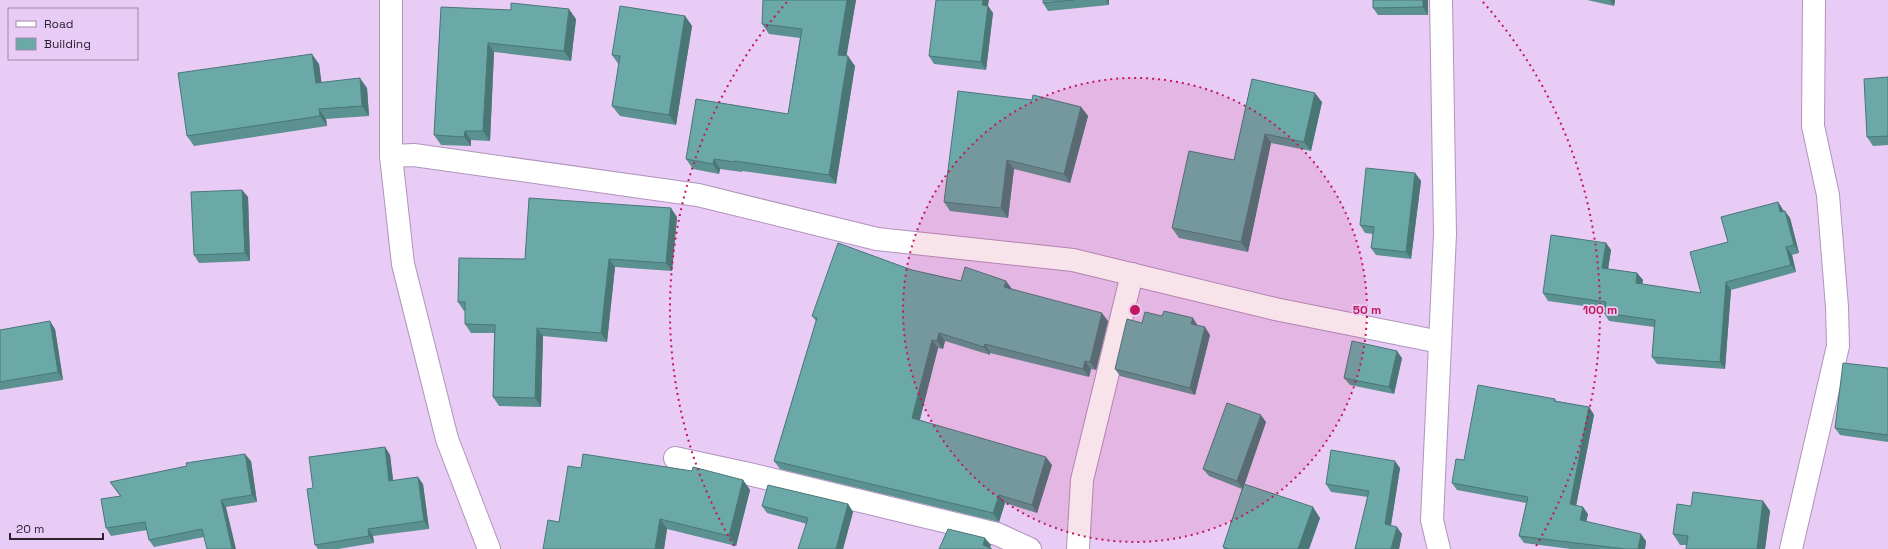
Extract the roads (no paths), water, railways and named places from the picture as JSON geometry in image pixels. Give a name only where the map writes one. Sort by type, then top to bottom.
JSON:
[{"type":"street","points":[[390,0],[391,156],[403,264],[447,439],[489,549]]},
{"type":"street","points":[[1438,549],[1432,520],[1445,234],[1441,0]]},
{"type":"street","points":[[1792,549],[1838,346],[1837,307],[1828,195],[1813,126],[1814,0]]},
{"type":"street","points":[[391,156],[414,155],[698,195],[877,239],[1073,260],[1275,309],[1440,342]]},
{"type":"street","points":[[1078,549],[1082,480],[1132,274]]},
{"type":"street","points":[[675,458],[749,474],[997,534],[1030,549]]}]
